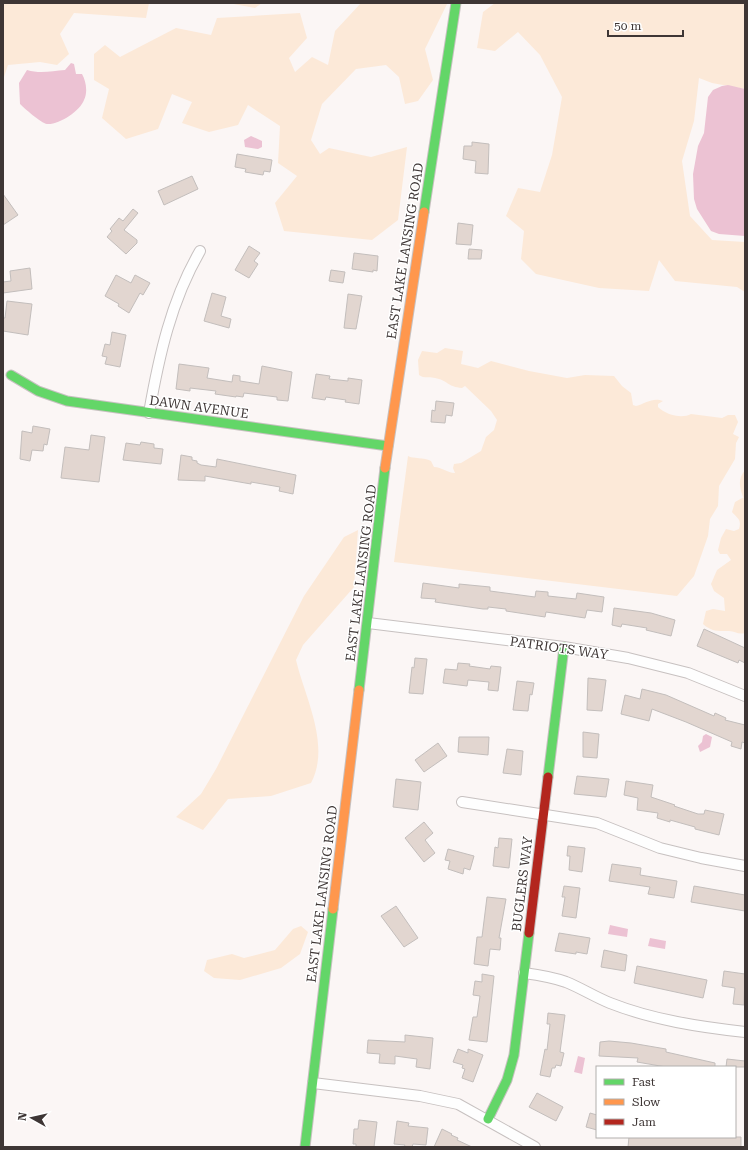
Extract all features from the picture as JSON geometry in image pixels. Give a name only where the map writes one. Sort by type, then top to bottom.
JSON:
[{"type":"main road","name":"EAST LAKE LANSING ROAD","points":[[305,1147],[388,446],[456,3]]},
{"type":"main road","name":"DAWN AVENUE","points":[[11,375],[30,388],[55,398],[149,413],[388,446]]},
{"type":"main road","name":"BUGLERS WAY","points":[[488,1119],[507,1080],[514,1054],[564,647]]},
{"type":"street","points":[[149,413],[158,360],[169,321],[181,288],[200,251]]},
{"type":"street","name":"PATRIOTS WAY","points":[[368,623],[564,647],[628,658],[688,673],[745,696]]},
{"type":"street","points":[[462,802],[597,823],[660,848],[701,858],[745,866]]},
{"type":"street","points":[[524,973],[550,977],[568,983],[611,1003],[641,1013],[703,1027],[745,1032]]},
{"type":"street","points":[[312,1084],[420,1096],[458,1104],[488,1119],[535,1147]]},
{"type":"shaded area","points":[[3,3],[149,3],[146,18],[74,13],[60,34],[69,54],[57,65],[40,62],[8,65],[3,80]]},
{"type":"shaded area","points":[[228,3],[262,3],[255,8]]},
{"type":"shaded area","points":[[361,3],[447,3],[425,49],[433,80],[418,101],[405,104],[399,77],[386,65],[356,69],[322,104],[311,140],[320,154],[329,148],[371,157],[407,147],[398,220],[372,240],[284,231],[275,203],[297,176],[278,163],[280,126],[248,105],[238,125],[209,132],[182,123],[192,102],[172,94],[158,129],[126,139],[102,118],[109,89],[94,80],[94,54],[105,45],[120,57],[176,28],[211,35],[217,18],[300,13],[307,38],[289,58],[295,72],[312,57],[328,65],[335,31]]},
{"type":"shaded area","points":[[495,3],[745,3],[745,89],[712,83],[699,78],[694,121],[682,161],[690,216],[712,240],[745,242],[745,292],[737,287],[675,281],[659,260],[649,291],[599,288],[536,274],[521,259],[524,231],[506,216],[518,188],[540,192],[552,155],[562,97],[540,55],[518,32],[495,51],[477,48],[483,12]]},
{"type":"shaded area","points":[[71,63],[74,64],[76,74],[82,74],[85,80],[86,90],[84,100],[74,113],[63,120],[52,124],[44,123],[20,104],[19,83],[27,70],[41,72],[65,70]]},
{"type":"shaded area","points":[[728,85],[745,89],[745,236],[719,234],[711,231],[697,209],[694,199],[693,174],[698,146],[704,133],[708,97],[713,90]]},
{"type":"shaded area","points":[[251,136],[262,141],[262,147],[258,149],[245,147],[244,140]]},
{"type":"shaded area","points":[[445,348],[463,351],[461,364],[478,368],[491,361],[529,371],[567,378],[585,375],[614,376],[622,386],[631,393],[633,405],[636,406],[653,400],[659,400],[663,401],[658,404],[658,407],[661,410],[674,415],[683,416],[691,414],[722,418],[728,415],[735,415],[738,422],[733,434],[739,437],[736,443],[735,459],[719,486],[718,506],[710,519],[708,536],[694,576],[677,596],[394,562],[408,456],[431,461],[434,467],[455,473],[453,468],[454,464],[461,463],[481,451],[486,437],[494,430],[497,420],[491,411],[465,386],[462,388],[457,387],[433,377],[423,377],[419,375],[418,360],[422,351],[437,353]]},
{"type":"shaded area","points":[[745,470],[745,633],[740,634],[731,631],[715,630],[703,624],[706,611],[713,609],[725,611],[724,598],[714,591],[711,584],[717,570],[731,560],[727,554],[720,554],[718,550],[721,538],[726,529],[734,531],[739,529],[739,521],[732,512],[735,502],[744,497],[740,483],[741,476]]},
{"type":"shaded area","points":[[358,530],[354,587],[303,645],[296,660],[310,706],[317,737],[318,753],[316,768],[311,783],[271,796],[228,799],[203,830],[176,817],[201,794],[216,769],[304,596],[344,537]]},
{"type":"shaded area","points":[[706,734],[712,737],[710,747],[700,752],[698,746],[702,742],[703,736]]},
{"type":"shaded area","points":[[610,925],[628,929],[627,937],[608,934]]},
{"type":"shaded area","points":[[301,926],[308,932],[300,954],[281,968],[240,980],[214,978],[204,971],[207,960],[232,954],[244,958],[275,950],[293,929]]},
{"type":"shaded area","points":[[650,938],[666,941],[665,949],[648,946]]},
{"type":"shaded area","points":[[578,1056],[585,1058],[582,1074],[574,1072]]},
{"type":"building","points":[[472,142],[489,144],[488,174],[475,173],[476,161],[463,159],[464,146],[472,146]]},
{"type":"building","points":[[237,154],[272,160],[270,172],[264,171],[263,175],[245,172],[246,169],[235,167]]},
{"type":"building","points":[[192,176],[198,189],[164,205],[158,191]]},
{"type":"building","points":[[3,194],[18,215],[3,225]]},
{"type":"building","points":[[133,209],[138,213],[124,230],[137,240],[137,243],[126,254],[107,237],[112,231],[110,229],[119,218],[123,221]]},
{"type":"building","points":[[458,223],[473,225],[471,245],[456,244]]},
{"type":"building","points":[[249,246],[260,253],[254,261],[258,264],[249,278],[235,270]]},
{"type":"building","points":[[469,249],[482,250],[481,259],[468,259]]},
{"type":"building","points":[[354,253],[378,256],[377,271],[373,270],[373,272],[352,269]]},
{"type":"building","points":[[30,268],[32,289],[3,293],[3,282],[11,281],[10,271]]},
{"type":"building","points":[[331,270],[345,272],[343,283],[329,281]]},
{"type":"building","points":[[116,275],[131,283],[135,275],[150,283],[143,295],[140,293],[129,313],[118,306],[119,304],[105,296]]},
{"type":"building","points":[[212,293],[226,297],[221,316],[231,319],[229,328],[204,321]]},
{"type":"building","points":[[348,294],[362,296],[356,329],[344,328]]},
{"type":"building","points":[[7,301],[32,304],[28,335],[3,331],[3,318],[5,318]]},
{"type":"building","points":[[112,332],[126,335],[120,367],[105,364],[107,357],[102,356],[105,344],[110,345]]},
{"type":"building","points":[[179,364],[209,368],[207,378],[232,382],[233,375],[240,376],[240,381],[259,384],[262,366],[292,372],[288,401],[277,400],[277,397],[244,393],[243,397],[236,397],[215,394],[216,391],[190,388],[190,391],[176,389]]},
{"type":"building","points":[[316,374],[330,376],[329,379],[348,381],[348,378],[362,380],[359,404],[345,402],[346,400],[326,397],[325,400],[312,398]]},
{"type":"building","points":[[436,401],[454,403],[452,416],[446,415],[445,423],[431,422],[432,410],[435,411]]},
{"type":"building","points":[[33,426],[50,429],[47,445],[44,444],[43,451],[32,450],[30,461],[20,459],[22,431],[32,433]]},
{"type":"building","points":[[91,435],[105,437],[99,482],[61,478],[65,447],[89,450]]},
{"type":"building","points":[[141,442],[154,444],[154,448],[163,449],[161,464],[123,460],[126,443],[140,445]]},
{"type":"building","points":[[181,455],[192,457],[192,460],[197,461],[197,463],[201,465],[216,467],[217,459],[296,475],[293,494],[279,491],[280,487],[251,482],[251,484],[205,476],[205,481],[178,480]]},
{"type":"building","points":[[423,583],[459,588],[459,584],[490,587],[490,591],[535,597],[536,591],[548,592],[548,596],[576,599],[577,593],[604,597],[602,612],[587,610],[585,618],[546,612],[545,617],[506,611],[506,609],[488,607],[488,609],[483,609],[435,602],[436,599],[421,598]]},
{"type":"building","points":[[614,608],[651,613],[675,620],[671,636],[646,630],[647,628],[622,624],[621,627],[612,625]]},
{"type":"building","points":[[704,629],[745,648],[745,663],[739,660],[738,663],[697,646]]},
{"type":"building","points":[[415,658],[427,659],[423,694],[409,693],[412,667],[414,668]]},
{"type":"building","points":[[458,663],[470,664],[469,666],[490,669],[491,666],[501,667],[498,691],[488,690],[489,682],[468,680],[467,686],[443,683],[445,669],[457,670]]},
{"type":"building","points":[[588,678],[606,680],[602,711],[587,710]]},
{"type":"building","points":[[517,681],[534,683],[532,695],[530,694],[528,711],[513,710]]},
{"type":"building","points":[[642,689],[666,695],[714,716],[715,713],[726,718],[725,720],[745,725],[745,743],[742,742],[741,749],[731,746],[732,742],[652,709],[649,721],[621,714],[625,695],[640,699]]},
{"type":"building","points":[[583,732],[599,734],[597,758],[583,757]]},
{"type":"building","points":[[459,737],[489,737],[488,755],[458,752]]},
{"type":"building","points":[[438,743],[447,756],[424,772],[415,760]]},
{"type":"building","points":[[507,749],[523,751],[521,775],[503,773]]},
{"type":"building","points":[[577,776],[609,779],[606,797],[574,794]]},
{"type":"building","points":[[396,779],[421,782],[418,810],[393,807]]},
{"type":"building","points":[[626,781],[653,785],[651,797],[675,805],[674,806],[698,814],[704,814],[705,810],[724,814],[719,835],[695,829],[695,827],[670,820],[670,822],[657,818],[658,813],[637,810],[638,798],[624,795]]},
{"type":"building","points":[[424,822],[433,833],[425,840],[435,853],[424,862],[405,838]]},
{"type":"building","points":[[499,838],[512,839],[509,868],[493,866],[495,847],[498,848]]},
{"type":"building","points":[[568,846],[585,848],[582,872],[569,870],[570,856],[567,856]]},
{"type":"building","points":[[448,849],[474,856],[470,870],[464,868],[463,874],[448,869],[450,861],[445,860]]},
{"type":"building","points":[[612,864],[641,868],[640,875],[677,881],[674,898],[648,894],[650,887],[609,881]]},
{"type":"building","points":[[564,886],[580,888],[576,918],[562,916],[565,897],[562,897]]},
{"type":"building","points":[[694,886],[745,895],[745,911],[691,902]]},
{"type":"building","points":[[487,897],[506,899],[499,938],[501,938],[500,950],[490,949],[488,966],[474,964],[477,937],[482,937]]},
{"type":"building","points":[[396,906],[418,938],[404,947],[381,916]]},
{"type":"building","points":[[559,933],[590,938],[587,954],[555,951]]},
{"type":"building","points":[[604,950],[627,955],[625,971],[601,967]]},
{"type":"building","points":[[637,966],[707,980],[703,998],[634,983]]},
{"type":"building","points":[[724,971],[745,974],[744,1005],[733,1004],[735,988],[722,986]]},
{"type":"building","points":[[482,974],[494,976],[487,1042],[469,1040],[473,1017],[477,1017],[480,996],[473,995],[475,981],[482,982]]},
{"type":"building","points":[[548,1013],[565,1015],[560,1052],[564,1053],[561,1066],[556,1065],[555,1068],[552,1068],[550,1077],[540,1075],[545,1049],[547,1050],[550,1024],[547,1024]]},
{"type":"building","points":[[405,1035],[433,1038],[430,1069],[416,1067],[417,1059],[395,1056],[395,1064],[379,1063],[380,1054],[367,1053],[368,1040],[405,1042]]},
{"type":"building","points":[[609,1041],[631,1043],[666,1049],[666,1052],[715,1063],[715,1066],[660,1066],[637,1062],[638,1058],[599,1056],[600,1042]]},
{"type":"building","points":[[458,1049],[468,1053],[468,1049],[483,1055],[473,1082],[462,1078],[465,1069],[462,1068],[463,1065],[453,1062]]},
{"type":"building","points":[[727,1059],[745,1061],[745,1067],[726,1066]]},
{"type":"building","points":[[537,1093],[563,1107],[556,1121],[529,1107]]},
{"type":"building","points":[[590,1113],[596,1115],[596,1130],[586,1127]]},
{"type":"building","points":[[359,1120],[377,1122],[374,1147],[356,1147],[356,1144],[353,1144],[354,1129],[358,1129]]},
{"type":"building","points":[[397,1121],[409,1123],[408,1126],[428,1128],[426,1145],[413,1144],[412,1147],[404,1147],[405,1145],[394,1144]]},
{"type":"building","points":[[442,1129],[458,1138],[457,1140],[472,1147],[434,1147]]},
{"type":"building","points":[[741,1137],[741,1147],[628,1147],[629,1138]]},
{"type":"traffic: fast","points":[[424,212],[456,3]]},
{"type":"traffic: fast","points":[[11,375],[38,391],[67,401],[388,446]]},
{"type":"traffic: fast","points":[[359,690],[385,468]]},
{"type":"traffic: fast","points":[[548,777],[564,647]]},
{"type":"traffic: fast","points":[[305,1147],[333,909]]},
{"type":"traffic: fast","points":[[488,1119],[507,1080],[514,1055],[529,933]]},
{"type":"traffic: slow","points":[[385,468],[424,212]]},
{"type":"traffic: slow","points":[[333,909],[359,690]]},
{"type":"traffic: jam","points":[[529,933],[548,777]]}]
